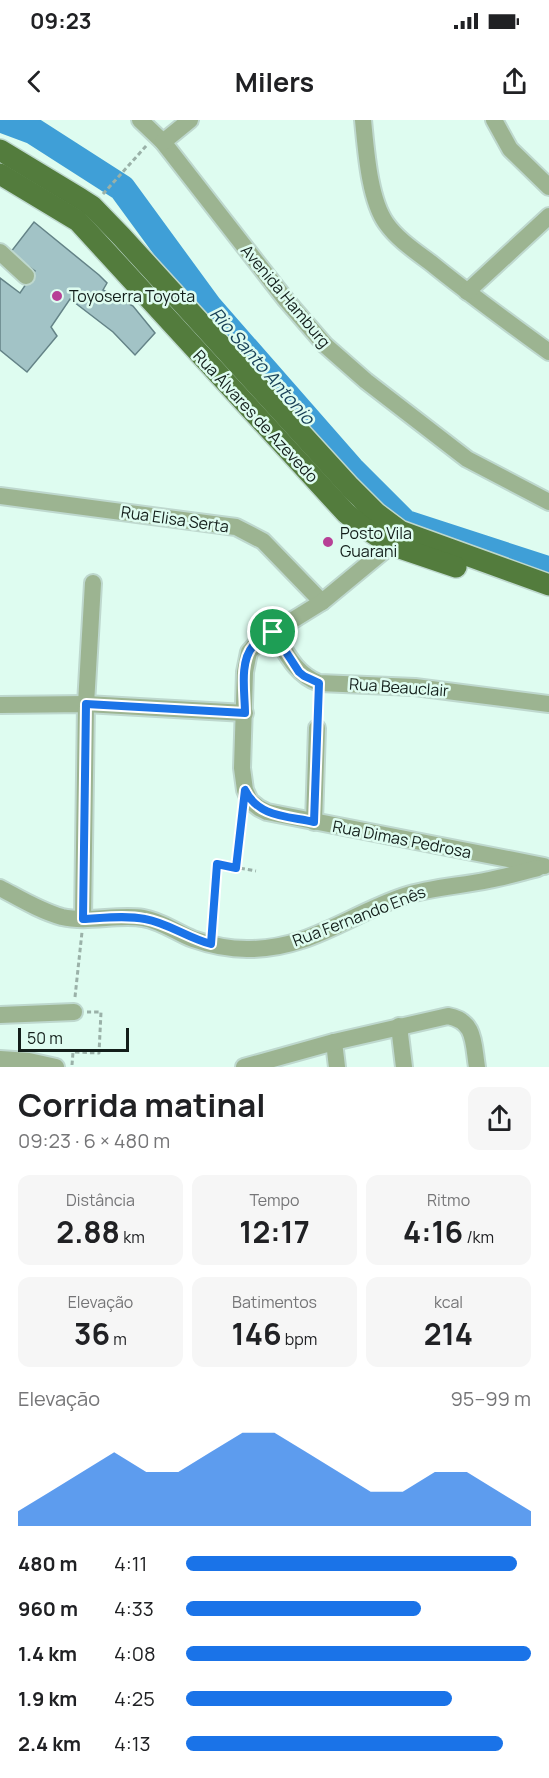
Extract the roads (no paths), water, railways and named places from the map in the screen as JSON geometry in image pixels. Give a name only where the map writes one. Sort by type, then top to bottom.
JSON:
[{"type":"main road","name":"Rua Álvares de Azevedo","points":[[3,154],[92,206],[350,488],[376,513],[395,538],[549,600]]},
{"type":"main road","name":"Rua Álvares de Azevedo","points":[[0,174],[78,221],[346,513],[363,527],[549,585]]},
{"type":"street","name":"Avenida Hamburg","points":[[140,120],[163,142],[286,300],[325,345],[366,381],[467,459],[549,502]]},
{"type":"street","points":[[163,142],[190,120]]},
{"type":"street","points":[[363,120],[368,166],[377,205],[385,222],[396,236],[549,352]]},
{"type":"street","points":[[494,120],[510,149],[549,187]]},
{"type":"street","points":[[467,292],[549,216]]},
{"type":"street","points":[[0,252],[26,276]]},
{"type":"street","name":"Rua Elisa Serta","points":[[0,496],[236,527],[263,541],[322,602]]},
{"type":"street","points":[[0,705],[86,704],[245,713],[246,662],[253,646],[322,602],[395,538]]},
{"type":"street","points":[[83,919],[86,704],[93,583]]},
{"type":"street","name":"Rua Beauclair","points":[[273,632],[299,672],[319,683],[415,687],[549,704]]},
{"type":"street","name":"Rua Dimas Pedrosa","points":[[245,713],[242,768],[245,790],[250,801],[259,808],[314,822],[546,866]]},
{"type":"street","points":[[314,822],[317,728]]},
{"type":"street","name":"Rua Fernando Enês","points":[[0,888],[43,910],[63,917],[144,918],[168,926],[193,939],[226,948],[249,949],[281,945],[315,936],[367,910],[405,896],[434,888],[490,880],[546,866]]},
{"type":"street","points":[[0,1015],[74,1012]]},
{"type":"street","points":[[244,1067],[334,1042],[448,1016],[464,1021],[468,1026],[477,1067]]},
{"type":"street","points":[[399,1026],[404,1067]]},
{"type":"street","points":[[334,1042],[337,1067]]},
{"type":"street","points":[[0,1059],[29,1061],[56,1067]]},
{"type":"waterway","name":"Rio Santo Antonio","points":[[4,120],[33,131],[122,188],[209,307],[351,469],[405,523],[549,570]]},
{"type":"place","name":"Toyoserra Toyota","points":[[57,296]]},
{"type":"place","name":"Posto Vila Guarani","points":[[328,542]]}]
